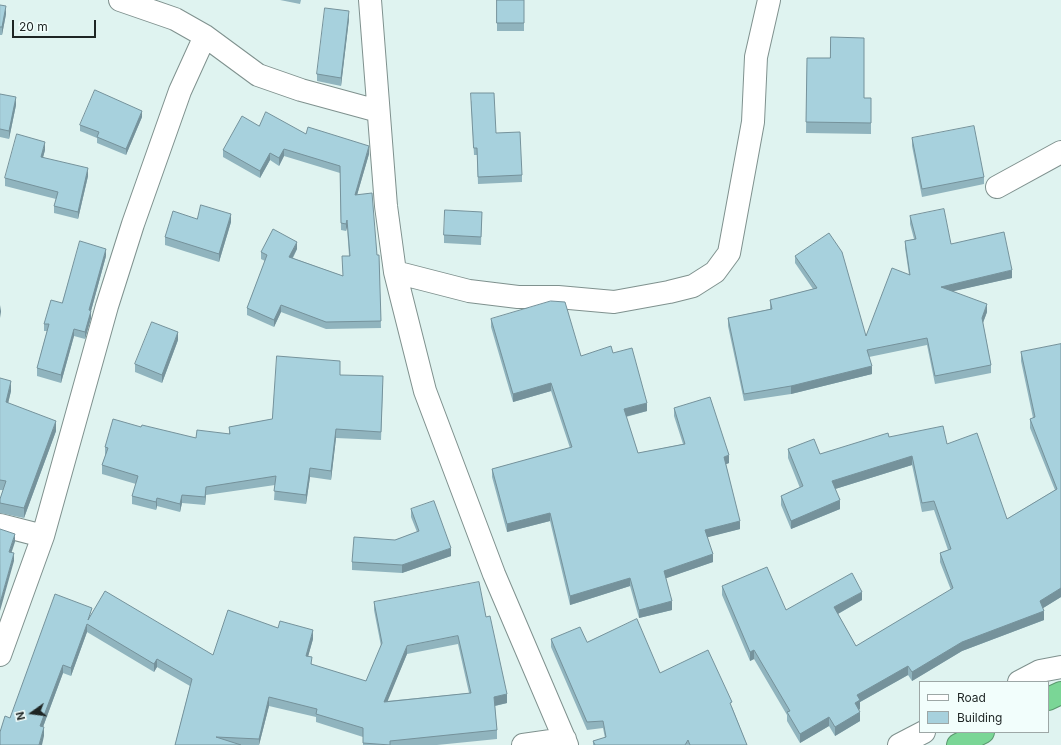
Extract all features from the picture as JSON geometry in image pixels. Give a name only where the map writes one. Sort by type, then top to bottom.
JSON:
[{"type":"highway","points":[[1049,699],[1061,693]]},
{"type":"highway","points":[[958,745],[981,733]]},
{"type":"street","points":[[120,0],[175,19],[205,36],[258,75],[302,90],[378,111]]},
{"type":"street","points":[[370,0],[386,206],[395,272],[425,391],[494,574],[566,742],[523,745]]},
{"type":"street","points":[[395,272],[469,291],[518,297],[558,297],[614,302],[693,286],[715,272],[729,253],[753,122],[756,57],[769,0]]},
{"type":"street","points":[[0,655],[44,536],[107,306],[131,232],[180,91],[205,36]]},
{"type":"street","points":[[997,187],[1061,152]]},
{"type":"street","points":[[0,525],[44,536]]},
{"type":"street","points":[[1022,681],[1040,671],[1061,667]]},
{"type":"street","points":[[899,745],[922,733]]},
{"type":"building","points":[[497,0],[524,0],[524,23],[497,23]]},
{"type":"building","points":[[0,5],[6,6],[2,27],[0,27]]},
{"type":"building","points":[[325,8],[349,11],[341,78],[317,74]]},
{"type":"building","points":[[831,37],[864,38],[864,98],[871,98],[871,123],[806,122],[807,58],[830,58]]},
{"type":"building","points":[[95,90],[142,111],[126,149],[97,137],[99,132],[80,125]]},
{"type":"building","points":[[471,93],[494,93],[496,133],[520,132],[522,175],[478,177],[477,148],[474,148]]},
{"type":"building","points":[[0,94],[16,97],[9,131],[0,129]]},
{"type":"building","points":[[266,112],[306,134],[308,127],[369,146],[355,195],[372,193],[377,255],[379,255],[381,321],[326,322],[281,305],[274,320],[247,308],[267,255],[261,252],[273,229],[297,242],[289,257],[343,276],[342,256],[350,256],[347,220],[346,224],[341,223],[340,166],[284,149],[279,158],[270,153],[260,171],[223,150],[242,116],[259,126]]},
{"type":"building","points":[[974,126],[984,177],[922,189],[912,138]]},
{"type":"building","points":[[17,134],[45,142],[41,157],[88,168],[78,212],[54,206],[58,192],[5,178]]},
{"type":"building","points":[[201,205],[231,214],[219,254],[165,237],[173,211],[197,219]]},
{"type":"building","points":[[944,209],[951,244],[1004,232],[1012,270],[941,287],[987,304],[982,318],[991,365],[935,376],[927,338],[867,350],[872,366],[791,386],[744,394],[728,318],[772,309],[770,300],[817,288],[795,256],[829,233],[842,252],[866,336],[892,268],[910,275],[905,241],[916,239],[910,216]]},
{"type":"building","points":[[445,210],[482,212],[481,237],[444,235]]},
{"type":"building","points":[[80,241],[106,249],[89,310],[91,311],[85,332],[74,329],[61,375],[37,368],[49,324],[44,324],[51,300],[62,303]]},
{"type":"building","points":[[551,301],[565,302],[581,356],[611,346],[613,353],[632,348],[647,403],[624,409],[638,453],[685,444],[674,408],[710,397],[729,455],[724,457],[740,521],[705,530],[713,554],[664,571],[672,601],[639,610],[630,578],[570,596],[550,513],[507,524],[492,469],[572,447],[551,383],[513,394],[491,319]]},
{"type":"building","points":[[152,322],[178,332],[162,375],[135,364]]},
{"type":"building","points":[[1061,344],[1061,588],[1040,601],[1044,611],[962,642],[912,672],[908,666],[857,695],[860,700],[855,703],[860,712],[835,727],[829,717],[800,734],[787,712],[790,711],[754,650],[750,652],[722,586],[767,567],[786,610],[852,573],[862,592],[834,607],[856,646],[953,588],[940,553],[951,549],[934,501],[922,503],[912,456],[832,481],[840,500],[791,521],[781,496],[803,486],[788,449],[814,439],[820,454],[888,433],[889,437],[943,426],[947,444],[977,433],[1007,519],[1057,489],[1030,419],[1035,417],[1021,352]]},
{"type":"building","points":[[277,356],[340,361],[340,375],[383,376],[381,432],[336,429],[331,471],[310,468],[306,495],[274,491],[276,476],[206,487],[205,497],[182,495],[180,504],[157,498],[156,502],[132,496],[138,476],[102,465],[108,448],[105,447],[113,419],[141,427],[142,425],[196,438],[197,430],[230,434],[229,427],[272,419]]},
{"type":"building","points":[[0,378],[11,381],[6,402],[56,421],[24,508],[0,503],[6,481],[0,480]]},
{"type":"building","points":[[434,501],[451,548],[402,565],[352,562],[354,537],[395,540],[419,531],[411,509]]},
{"type":"building","points":[[0,529],[15,534],[9,552],[14,553],[0,603]]},
{"type":"building","points":[[479,582],[486,617],[490,616],[507,694],[494,697],[497,730],[390,741],[390,745],[363,743],[363,728],[316,714],[317,709],[269,697],[259,739],[216,737],[241,745],[175,745],[192,679],[157,659],[154,664],[87,624],[71,668],[63,665],[40,726],[44,727],[39,745],[0,745],[0,732],[5,716],[10,718],[55,594],[92,608],[88,620],[105,591],[213,655],[228,610],[278,628],[280,621],[313,630],[306,656],[312,657],[311,664],[366,681],[382,643],[374,602]],"holes":[[[458,636],[471,693],[384,702],[407,646]]]},
{"type":"building","points":[[637,619],[660,673],[708,650],[732,702],[730,703],[747,745],[690,745],[688,740],[685,745],[595,745],[593,741],[606,737],[603,721],[587,722],[551,639],[580,627],[587,642]]}]
